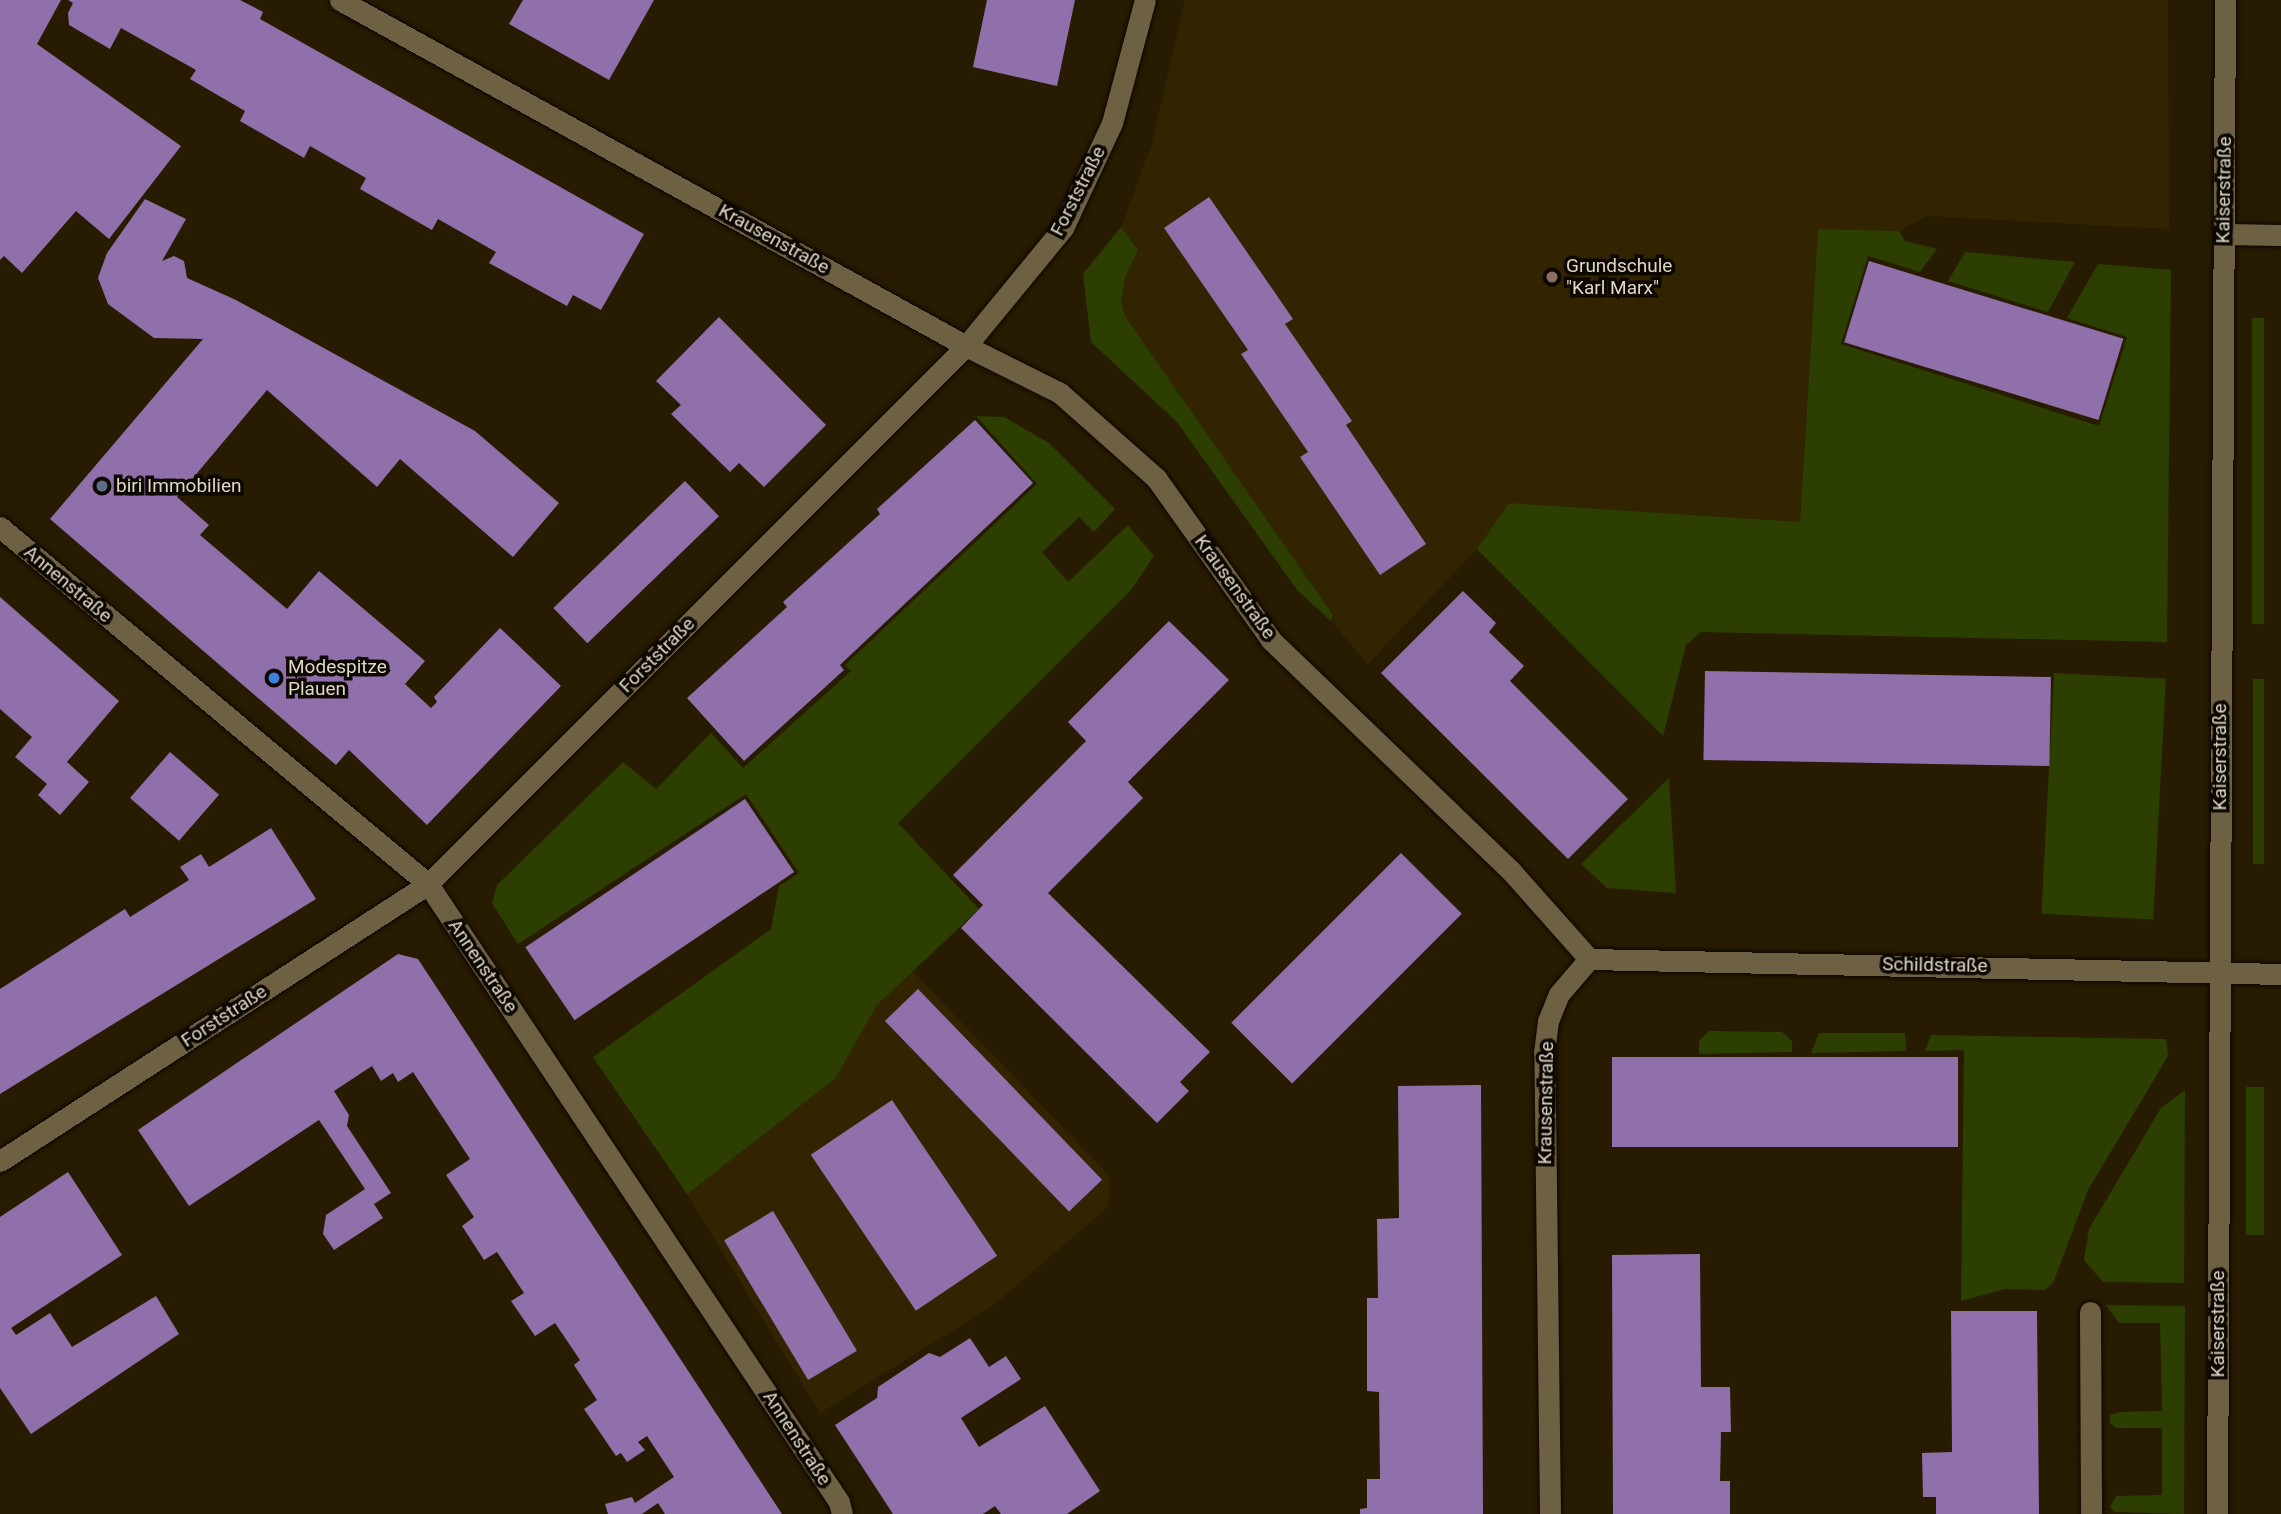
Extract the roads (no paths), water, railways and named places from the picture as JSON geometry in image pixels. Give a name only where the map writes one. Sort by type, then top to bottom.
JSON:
[{"type":"street","name":"Krausenstraße","points":[[340,0],[966,346],[1060,393],[1156,478],[1271,640],[1511,871],[1589,959],[1559,994],[1548,1021],[1544,1053],[1549,1514]]},
{"type":"street","name":"Forststraße","points":[[0,1161],[428,884],[966,346],[1063,228],[1112,123],[1145,0]]},
{"type":"street","name":"Kaiserstraße","points":[[2217,1514],[2225,0]]},
{"type":"street","points":[[2224,234],[2281,235]]},
{"type":"street","name":"Annenstraße","points":[[0,527],[428,884],[831,1490],[842,1514]]},
{"type":"street","name":"Schildstraße","points":[[1589,959],[2281,974]]},
{"type":"street","points":[[2090,1312],[2091,1514]]},
{"type":"place","name":"Grundschule \"Karl Marx\"","points":[[1552,277]]},
{"type":"place","name":"biri Immobilien","points":[[102,486]]},
{"type":"place","name":"Modespitze Plauen","points":[[274,678]]}]
